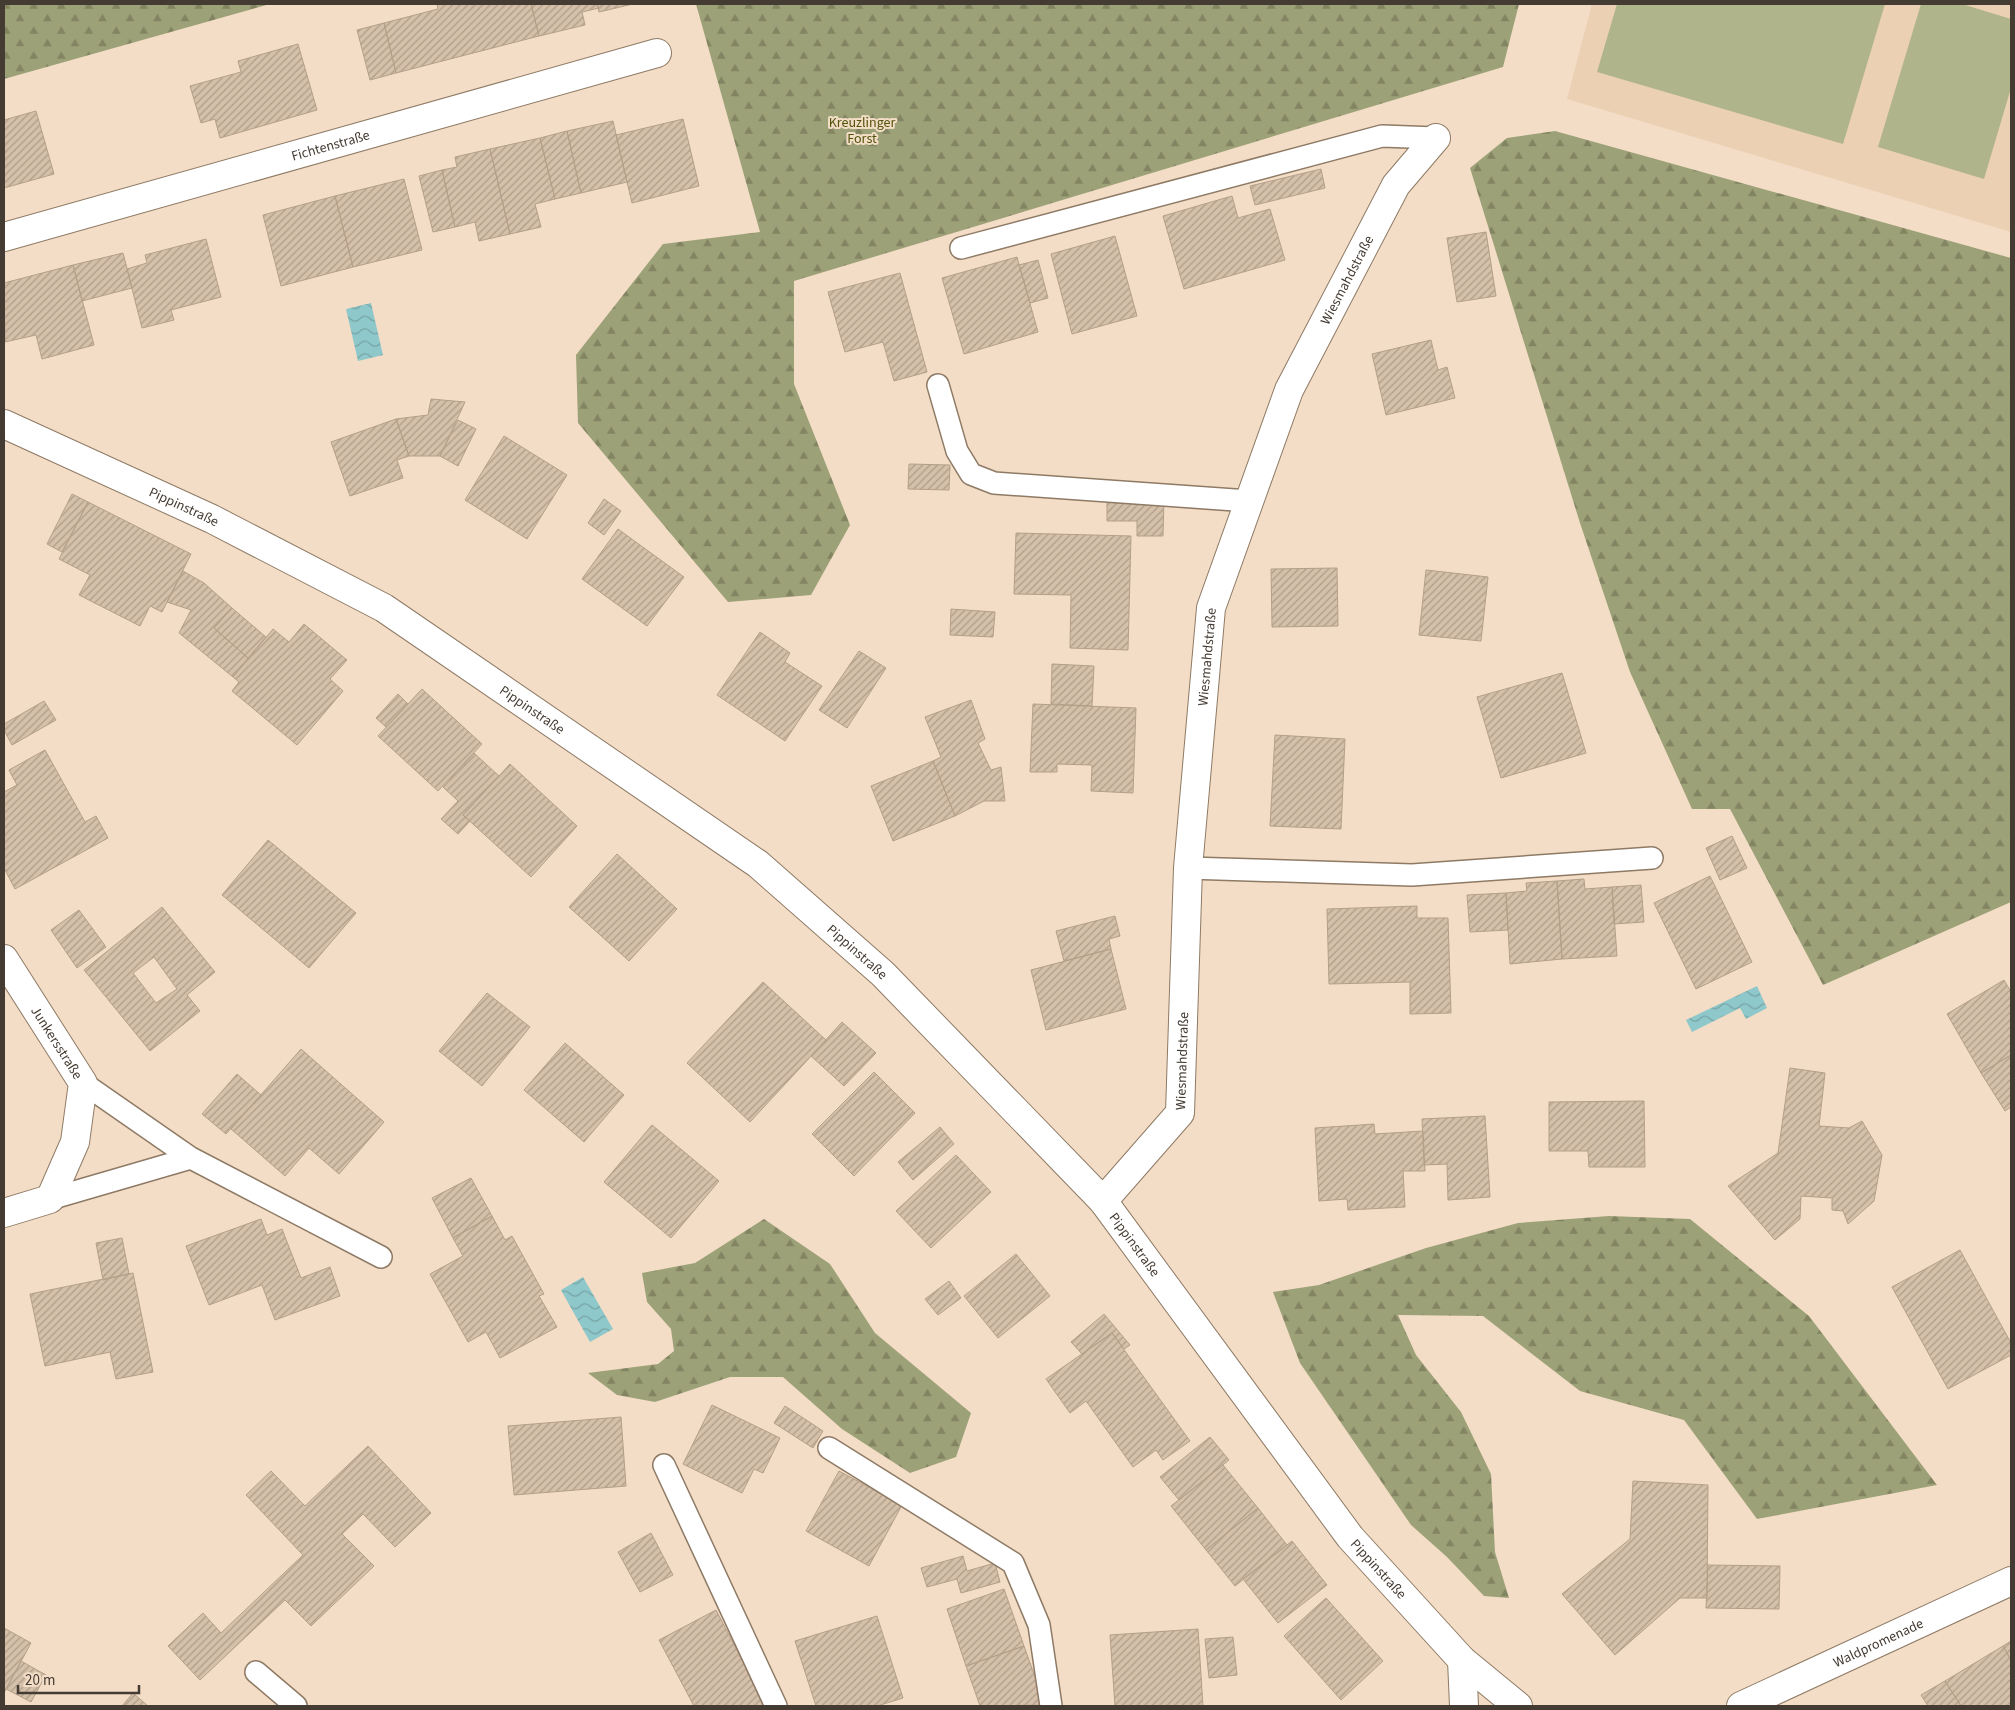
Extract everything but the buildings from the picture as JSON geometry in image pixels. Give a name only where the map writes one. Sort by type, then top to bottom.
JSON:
[{"type":"street","name":"Fichtenstraße","points":[[4,237],[656,53]]},
{"type":"street","name":"Wiesmahdstraße","points":[[1103,1200],[1180,1113],[1188,868],[1211,608],[1289,390],[1396,185],[1436,138]]},
{"type":"street","name":"Pippinstraße","points":[[4,424],[212,519],[384,608],[758,864],[883,974],[1103,1200],[1350,1537],[1462,1660],[1518,1706]]},
{"type":"street","name":"Junkersstraße","points":[[4,959],[83,1083],[76,1142],[50,1199]]},
{"type":"street","points":[[4,1212],[50,1199]]},
{"type":"street","name":"Waldpromenade","points":[[1743,1706],[2011,1581]]},
{"type":"street","points":[[1462,1660],[1464,1706]]},
{"type":"lane","points":[[962,248],[1382,136],[1436,138]]},
{"type":"lane","points":[[938,385],[956,451],[972,474],[994,483],[1249,501]]},
{"type":"lane","points":[[1188,868],[1412,875],[1652,858]]},
{"type":"lane","points":[[83,1083],[191,1158],[381,1257]]},
{"type":"lane","points":[[50,1199],[191,1158]]},
{"type":"lane","points":[[829,1448],[1013,1563],[1039,1624],[1052,1706]]},
{"type":"lane","points":[[664,1464],[776,1706]]},
{"type":"lane","points":[[256,1672],[296,1706]]},
{"type":"shaded area","points":[[1592,4],[2011,4],[2011,232],[1567,99]]},
{"type":"green space","points":[[4,4],[270,4],[4,79]]},
{"type":"green space","name":"Kreuzlinger Forst","points":[[696,4],[1519,4],[1503,67],[794,281],[794,384],[850,525],[811,595],[728,602],[578,423],[576,355],[663,244],[760,232]]},
{"type":"green space","points":[[1617,4],[1885,4],[1843,144],[1597,72]]},
{"type":"green space","points":[[1921,4],[1962,4],[2011,19],[2011,88],[1984,179],[1878,147]]},
{"type":"green space","points":[[1555,131],[2011,258],[2011,902],[1823,985],[1730,809],[1692,809],[1630,672],[1580,523],[1470,168],[1507,138]]},
{"type":"green space","points":[[1609,1216],[1690,1219],[1809,1316],[1937,1485],[1757,1519],[1684,1420],[1580,1391],[1483,1316],[1398,1315],[1416,1355],[1461,1412],[1491,1474],[1495,1552],[1509,1598],[1484,1596],[1447,1557],[1411,1525],[1300,1363],[1273,1292],[1319,1285],[1426,1248],[1518,1223]]},
{"type":"green space","points":[[764,1219],[830,1264],[875,1333],[971,1413],[956,1457],[910,1473],[842,1429],[783,1377],[730,1377],[655,1402],[617,1395],[588,1373],[658,1364],[674,1351],[671,1329],[647,1302],[642,1273],[695,1263]]},
{"type":"water","points":[[371,303],[383,355],[358,361],[346,309]]},
{"type":"water","points":[[1757,986],[1767,1008],[1746,1019],[1740,1008],[1692,1032],[1686,1020]]},
{"type":"water","points":[[583,1277],[613,1329],[590,1342],[561,1290]]}]
